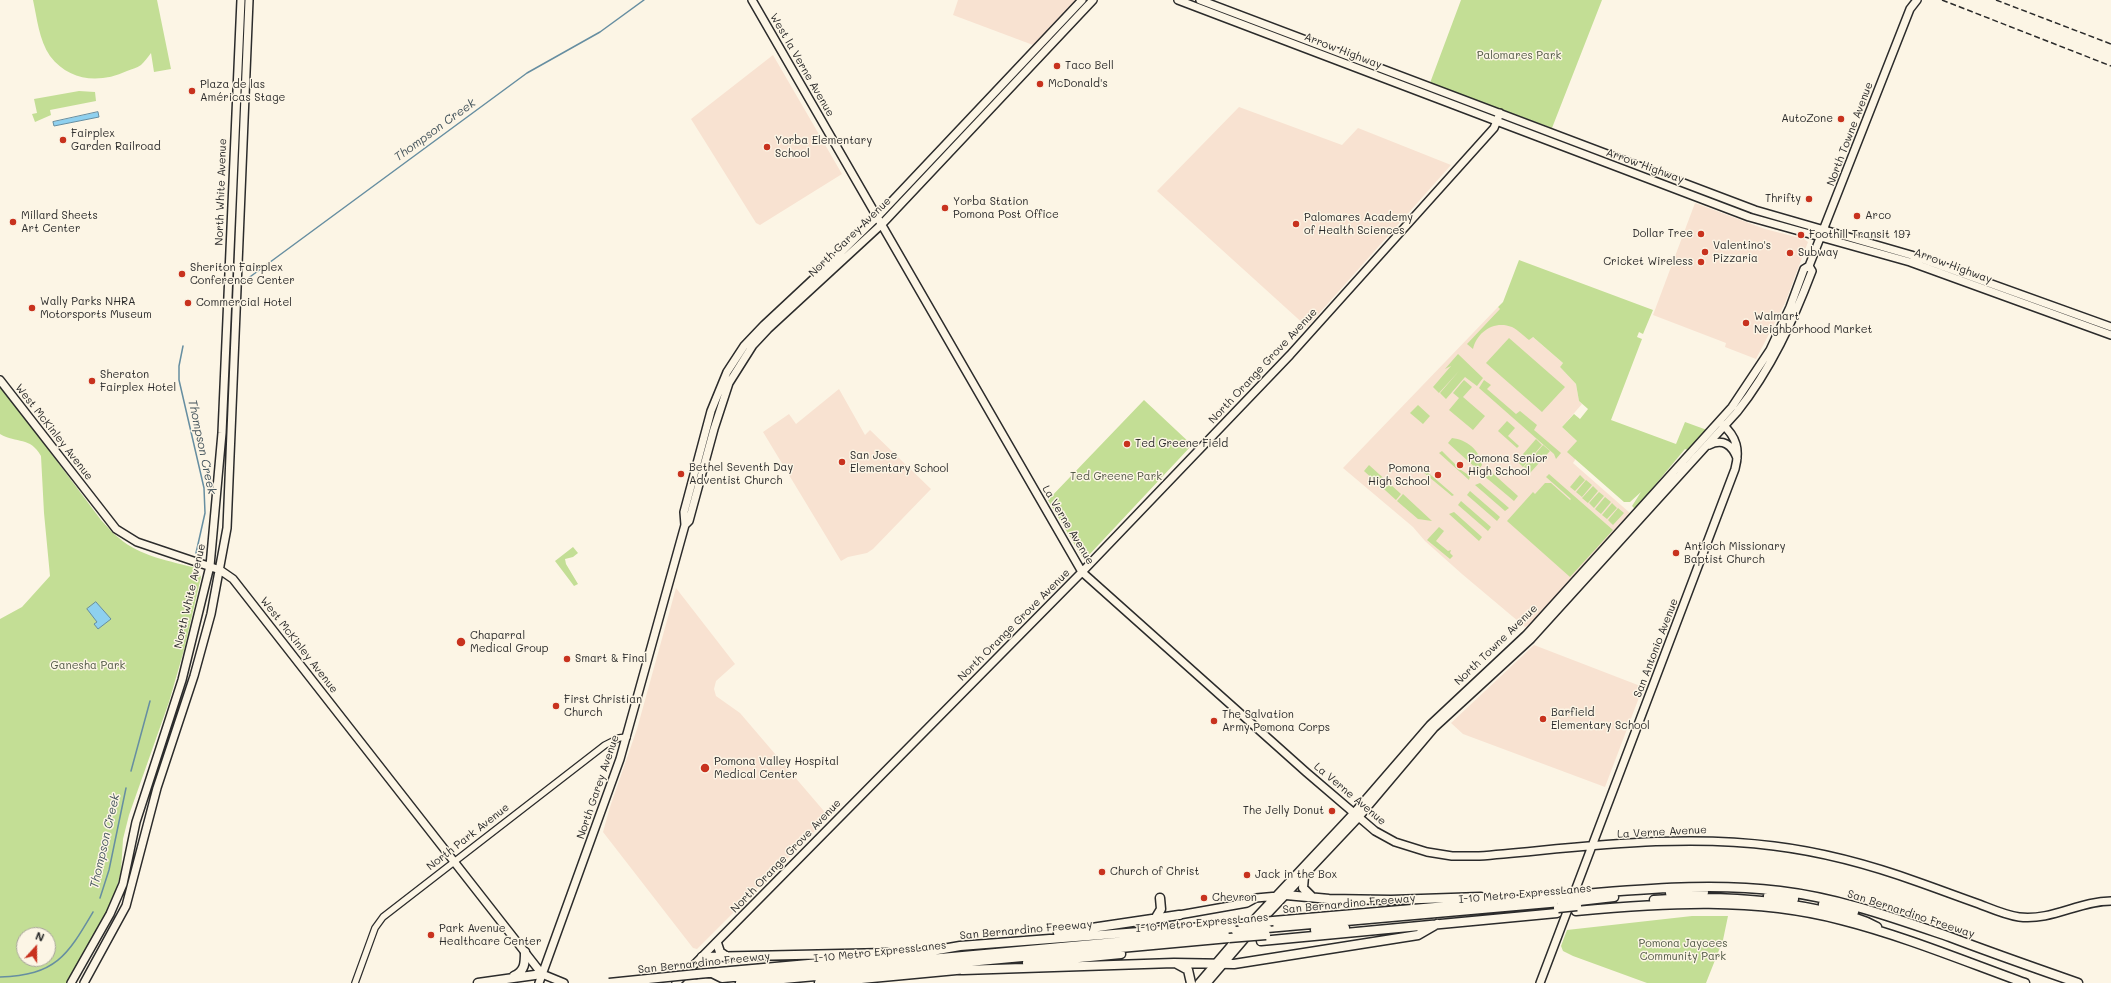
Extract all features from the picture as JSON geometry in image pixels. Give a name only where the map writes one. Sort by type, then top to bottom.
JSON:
[{"type":"highway","points":[[1304,876],[1303,888],[1312,897]]},
{"type":"highway","name":"San Bernardino Freeway","points":[[819,983],[936,973],[1227,941],[1265,935],[1437,924],[1686,886],[1724,887],[1788,892],[1837,901],[1887,915],[2078,983]]},
{"type":"highway","points":[[1286,895],[1391,900],[1481,897],[1502,901]]},
{"type":"highway","points":[[1155,918],[1161,909],[1160,898]]},
{"type":"highway","name":"San Bernardino Freeway","points":[[609,983],[909,955],[960,946],[1242,924],[1502,901],[1560,905],[1578,903],[1651,905],[1723,904],[1783,909],[1833,918],[1886,933],[2025,983]]},
{"type":"highway","name":"I-10 Metro ExpressLanes","points":[[712,973],[722,978],[1236,931],[1265,935],[1560,905]]},
{"type":"highway","points":[[960,946],[1179,915]]},
{"type":"highway","points":[[963,970],[1174,963],[1218,964],[1418,935],[1437,924]]},
{"type":"highway","name":"I-10 Metro ExpressLanes","points":[[740,983],[1227,941]]},
{"type":"highway","points":[[716,942],[720,952],[728,957]]},
{"type":"highway","points":[[512,977],[522,971],[525,952]]},
{"type":"highway","points":[[702,957],[877,952],[909,955]]},
{"type":"highway","points":[[1174,963],[1188,970],[1191,983]]},
{"type":"highway","points":[[876,983],[936,973]]},
{"type":"highway","points":[[478,983],[512,977],[542,974]]},
{"type":"main road","name":"North White Avenue","points":[[71,983],[113,910],[123,884],[136,822],[182,680],[210,566],[222,433],[241,0]]},
{"type":"main road","name":"North White Avenue","points":[[84,983],[126,906],[157,788],[194,676],[211,614],[220,570],[227,528],[249,0]]},
{"type":"main road","name":"West la Verne Avenue","points":[[752,0],[882,224]]},
{"type":"main road","name":"North Garey Avenue","points":[[539,983],[627,737],[685,525],[685,508],[711,411],[735,358],[753,335],[878,216],[1082,0]]},
{"type":"main road","name":"North Garey Avenue","points":[[685,525],[689,521],[714,429],[729,383],[753,345],[768,329],[882,224],[1093,0]]},
{"type":"main road","name":"Arrow Highway","points":[[1178,0],[1749,217],[1910,262],[2111,335]]},
{"type":"main road","name":"Arrow Highway","points":[[1200,0],[1755,210],[1912,255],[2111,327]]},
{"type":"main road","points":[[1908,0],[1910,9]]},
{"type":"main road","name":"North Towne Avenue","points":[[1199,983],[1218,964],[1278,896],[1355,816],[1434,728],[1531,639],[1707,446],[1769,350],[1790,307],[1804,269],[1809,266],[1821,237],[1910,9],[1917,0]]},
{"type":"main road","points":[[1051,45],[1052,37],[1060,28],[1065,18]]},
{"type":"main road","points":[[1031,66],[1041,45]]},
{"type":"main road","name":"North Orange Grove Avenue","points":[[676,983],[1082,572],[1290,355],[1494,128],[1500,113]]},
{"type":"main road","points":[[960,140],[961,128]]},
{"type":"main road","points":[[1588,156],[1591,148]]},
{"type":"main road","name":"La Verne Avenue","points":[[882,224],[1082,572],[1355,816],[1375,831],[1395,842],[1439,855],[1479,856],[1698,840],[1743,842],[1799,849],[1849,860],[2017,916],[2029,918],[2053,915],[2083,905],[2111,901]]},
{"type":"main road","name":"West McKinley Avenue","points":[[0,380],[116,529],[137,542],[210,566],[220,570],[233,579],[542,974]]},
{"type":"main road","points":[[714,429],[710,426],[717,403],[717,395]]},
{"type":"main road","points":[[1722,424],[1737,444],[1738,459]]},
{"type":"main road","name":"North Towne Avenue","points":[[1265,912],[1286,895],[1304,876],[1430,725],[1526,635],[1722,424]]},
{"type":"main road","points":[[1707,446],[1719,442],[1726,443],[1738,459]]},
{"type":"main road","name":"San Antonio Avenue","points":[[1540,983],[1738,459]]},
{"type":"main road","points":[[1247,903],[1256,898],[1286,895]]},
{"type":"main road","points":[[1179,915],[1247,903],[1254,904],[1265,912]]},
{"type":"main road","name":"North Towne Avenue","points":[[1207,983],[1218,964]]},
{"type":"main road","points":[[542,974],[564,983]]},
{"type":"street","name":"North Park Avenue","points":[[355,983],[378,921],[605,745],[619,738],[627,737]]},
{"type":"shaded area","points":[[958,0],[1076,0],[1033,45],[953,15]]},
{"type":"shaded area","name":"Yorba Elementary School","points":[[773,55],[842,174],[760,225],[756,223],[691,119]]},
{"type":"shaded area","name":"Palomares Academy of Health Sciences","points":[[1239,107],[1342,145],[1358,128],[1451,165],[1307,327],[1157,191]]},
{"type":"shaded area","points":[[1695,203],[1765,229],[1804,239],[1808,242],[1785,303],[1756,359],[1725,347],[1726,343],[1653,315]]},
{"type":"shaded area","name":"Pomona Senior High School","points":[[1498,307],[1563,363],[1560,367],[1576,384],[1579,401],[1582,404],[1562,427],[1577,441],[1575,460],[1573,463],[1630,513],[1573,579],[1531,624],[1525,627],[1425,541],[1413,527],[1343,468]]},
{"type":"shaded area","name":"San Jose Elementary School","points":[[839,389],[865,435],[870,430],[931,489],[873,549],[867,553],[848,557],[841,561],[763,432],[789,414],[796,424]]},
{"type":"shaded area","name":"Pomona Valley Hospital Medical Center","points":[[676,588],[735,664],[716,681],[714,689],[716,696],[740,713],[829,817],[697,949],[693,948],[603,832],[637,729]]},
{"type":"shaded area","name":"Barfield Elementary School","points":[[1534,645],[1643,687],[1605,787],[1463,734],[1451,723]]},
{"type":"green space","points":[[33,0],[157,0],[171,69],[154,72],[151,53],[139,66],[106,78],[85,78],[66,71],[50,56],[46,50],[39,29]]},
{"type":"green space","name":"Palomares Park","points":[[1461,0],[1602,0],[1552,128],[1430,83]]},
{"type":"green space","points":[[79,91],[95,92],[96,101],[50,110],[51,115],[35,122],[32,114],[37,113],[34,99]]},
{"type":"green space","points":[[1519,260],[1653,310],[1643,334],[1639,332],[1637,337],[1642,339],[1611,420],[1676,444],[1685,422],[1707,430],[1688,450],[1685,449],[1635,509],[1632,506],[1641,492],[1630,502],[1624,502],[1567,452],[1577,441],[1562,427],[1574,414],[1580,419],[1588,409],[1579,401],[1576,384],[1560,367],[1563,363],[1533,337],[1529,340],[1519,331],[1505,325],[1493,326],[1487,329],[1478,337],[1473,349],[1467,344],[1500,309],[1498,307],[1503,302]]},
{"type":"green space","points":[[1509,338],[1565,387],[1542,412],[1486,363]]},
{"type":"green space","points":[[1458,354],[1483,378],[1477,386],[1465,377],[1446,399],[1440,393],[1459,371],[1439,393],[1433,387],[1451,366],[1445,369]]},
{"type":"green space","points":[[1464,380],[1472,387],[1463,397],[1485,416],[1473,430],[1449,410],[1459,398],[1453,393]]},
{"type":"green space","points":[[1484,380],[1491,385],[1487,389],[1516,414],[1520,411],[1537,425],[1534,430],[1561,453],[1556,459],[1554,454],[1479,388]]},
{"type":"green space","name":"Ganesha Park","points":[[0,385],[101,520],[114,534],[127,544],[145,554],[196,568],[201,577],[184,650],[169,702],[129,815],[123,839],[121,871],[115,894],[105,918],[67,983],[0,983],[0,619],[22,607],[50,576],[44,513],[41,456],[37,450],[28,443],[0,434]]},
{"type":"green space","name":"Ted Greene Park","points":[[1144,400],[1192,445],[1088,556],[1082,557],[1048,500]]},
{"type":"green space","points":[[1418,405],[1430,416],[1423,424],[1410,413]]},
{"type":"green space","points":[[1507,421],[1515,428],[1508,436],[1519,446],[1517,448],[1498,431]]},
{"type":"green space","points":[[1452,438],[1463,441],[1472,446],[1478,454],[1482,465],[1478,470],[1448,443]]},
{"type":"green space","points":[[1536,439],[1542,445],[1523,467],[1517,461]]},
{"type":"green space","points":[[1543,445],[1550,451],[1530,473],[1524,467]]},
{"type":"green space","points":[[1442,451],[1461,470],[1470,476],[1469,480],[1439,453]]},
{"type":"green space","points":[[1369,465],[1401,494],[1396,500],[1364,471]]},
{"type":"green space","points":[[1488,469],[1518,496],[1514,501],[1483,475]]},
{"type":"green space","points":[[1425,470],[1454,495],[1452,496],[1423,472]]},
{"type":"green space","points":[[1549,474],[1613,530],[1570,577],[1507,521],[1533,492],[1535,494],[1545,483],[1551,483],[1570,500],[1571,499],[1546,477]]},
{"type":"green space","points":[[1580,475],[1585,480],[1575,491],[1570,487]]},
{"type":"green space","points":[[1586,480],[1592,485],[1582,497],[1576,492]]},
{"type":"green space","points":[[1480,483],[1509,508],[1505,511],[1475,485]]},
{"type":"green space","points":[[1593,486],[1598,491],[1588,503],[1582,498]]},
{"type":"green space","points":[[1470,491],[1500,517],[1497,521],[1467,495]]},
{"type":"green space","points":[[1599,492],[1604,496],[1594,508],[1589,503]]},
{"type":"green space","points":[[1403,494],[1432,521],[1418,519],[1397,501]]},
{"type":"green space","points":[[1605,497],[1611,502],[1601,514],[1595,509]]},
{"type":"green space","points":[[1461,501],[1491,527],[1488,531],[1458,505]]},
{"type":"green space","points":[[1612,503],[1617,508],[1607,519],[1602,515]]},
{"type":"green space","points":[[1618,508],[1624,513],[1613,525],[1608,520]]},
{"type":"green space","points":[[1454,512],[1482,537],[1479,541],[1449,514]]},
{"type":"green space","points":[[1439,527],[1444,531],[1436,541],[1448,551],[1451,550],[1450,553],[1453,556],[1450,559],[1427,540]]},
{"type":"green space","points":[[573,547],[578,553],[573,557],[565,559],[566,564],[578,584],[574,586],[555,561]]},
{"type":"green space","name":"Pomona Jaycees Community Park","points":[[1692,916],[1728,916],[1723,940],[1706,983],[1647,983],[1573,956],[1563,951],[1561,946],[1567,930]]},
{"type":"water","points":[[98,112],[99,117],[54,126],[53,122]]},
{"type":"water","points":[[96,602],[111,619],[98,629],[94,624],[97,622],[87,609]]},
{"type":"waterway","name":"Thompson Creek","points":[[243,282],[527,73],[600,32],[644,0]]},
{"type":"waterway","name":"Thompson Creek","points":[[183,346],[179,366],[179,380],[204,488],[205,513],[196,553]]},
{"type":"waterway","name":"Thompson Creek","points":[[131,771],[150,701]]},
{"type":"waterway","name":"Thompson Creek","points":[[100,898],[109,870],[126,788]]},
{"type":"waterway","name":"Thompson Creek","points":[[0,977],[34,972],[47,967],[58,960],[67,951],[93,912]]},
{"type":"railway","points":[[1942,0],[2111,66]]},
{"type":"railway","points":[[1996,0],[2111,44]]},
{"type":"place","name":"Taco Bell","points":[[1057,66]]},
{"type":"place","name":"McDonald's","points":[[1040,84]]},
{"type":"place","name":"Plaza de las Américas Stage","points":[[192,91]]},
{"type":"place","name":"AutoZone","points":[[1841,119]]},
{"type":"place","name":"Fairplex Garden Railroad","points":[[63,140]]},
{"type":"place","name":"Yorba Elementary School","points":[[767,147]]},
{"type":"place","name":"Thrifty","points":[[1809,199]]},
{"type":"place","name":"Yorba Station Pomona Post Office","points":[[945,208]]},
{"type":"place","name":"Arco","points":[[1857,216]]},
{"type":"place","name":"Millard Sheets Art Center","points":[[13,222]]},
{"type":"place","name":"Palomares Academy of Health Sciences","points":[[1296,224]]},
{"type":"place","name":"Dollar Tree","points":[[1701,234]]},
{"type":"place","name":"Foothill Transit 197","points":[[1801,235]]},
{"type":"place","name":"Valentino's Pizzaria","points":[[1705,252]]},
{"type":"place","name":"Subway","points":[[1790,253]]},
{"type":"place","name":"Cricket Wireless","points":[[1701,262]]},
{"type":"place","name":"Sheriton Fairplex Conference Center","points":[[182,274]]},
{"type":"place","name":"Commercial Hotel","points":[[188,303]]},
{"type":"place","name":"Wally Parks NHRA Motorsports Museum","points":[[32,308]]},
{"type":"place","name":"Walmart Neighborhood Market","points":[[1746,323]]},
{"type":"place","name":"Sheraton Fairplex Hotel","points":[[92,381]]},
{"type":"place","name":"Ted Greene Field","points":[[1127,444]]},
{"type":"place","name":"San Jose Elementary School","points":[[842,462]]},
{"type":"place","name":"Pomona Senior High School","points":[[1460,465]]},
{"type":"place","name":"Bethel Seventh Day Adventist Church","points":[[681,474]]},
{"type":"place","name":"Pomona High School","points":[[1438,475]]},
{"type":"place","name":"Antioch Missionary Baptist Church","points":[[1676,553]]},
{"type":"place","name":"Chaparral Medical Group","points":[[461,642]]},
{"type":"place","name":"Smart & Final","points":[[567,659]]},
{"type":"place","name":"First Christian Church","points":[[556,706]]},
{"type":"place","name":"Barfield Elementary School","points":[[1543,719]]},
{"type":"place","name":"The Salvation Army Pomona Corps","points":[[1214,721]]},
{"type":"place","name":"Pomona Valley Hospital Medical Center","points":[[705,768]]},
{"type":"place","name":"The Jelly Donut","points":[[1332,811]]},
{"type":"place","name":"Church of Christ","points":[[1102,872]]},
{"type":"place","name":"Jack in the Box","points":[[1247,875]]},
{"type":"place","name":"Chevron","points":[[1204,898]]},
{"type":"place","name":"Park Avenue Healthcare Center","points":[[431,935]]}]
